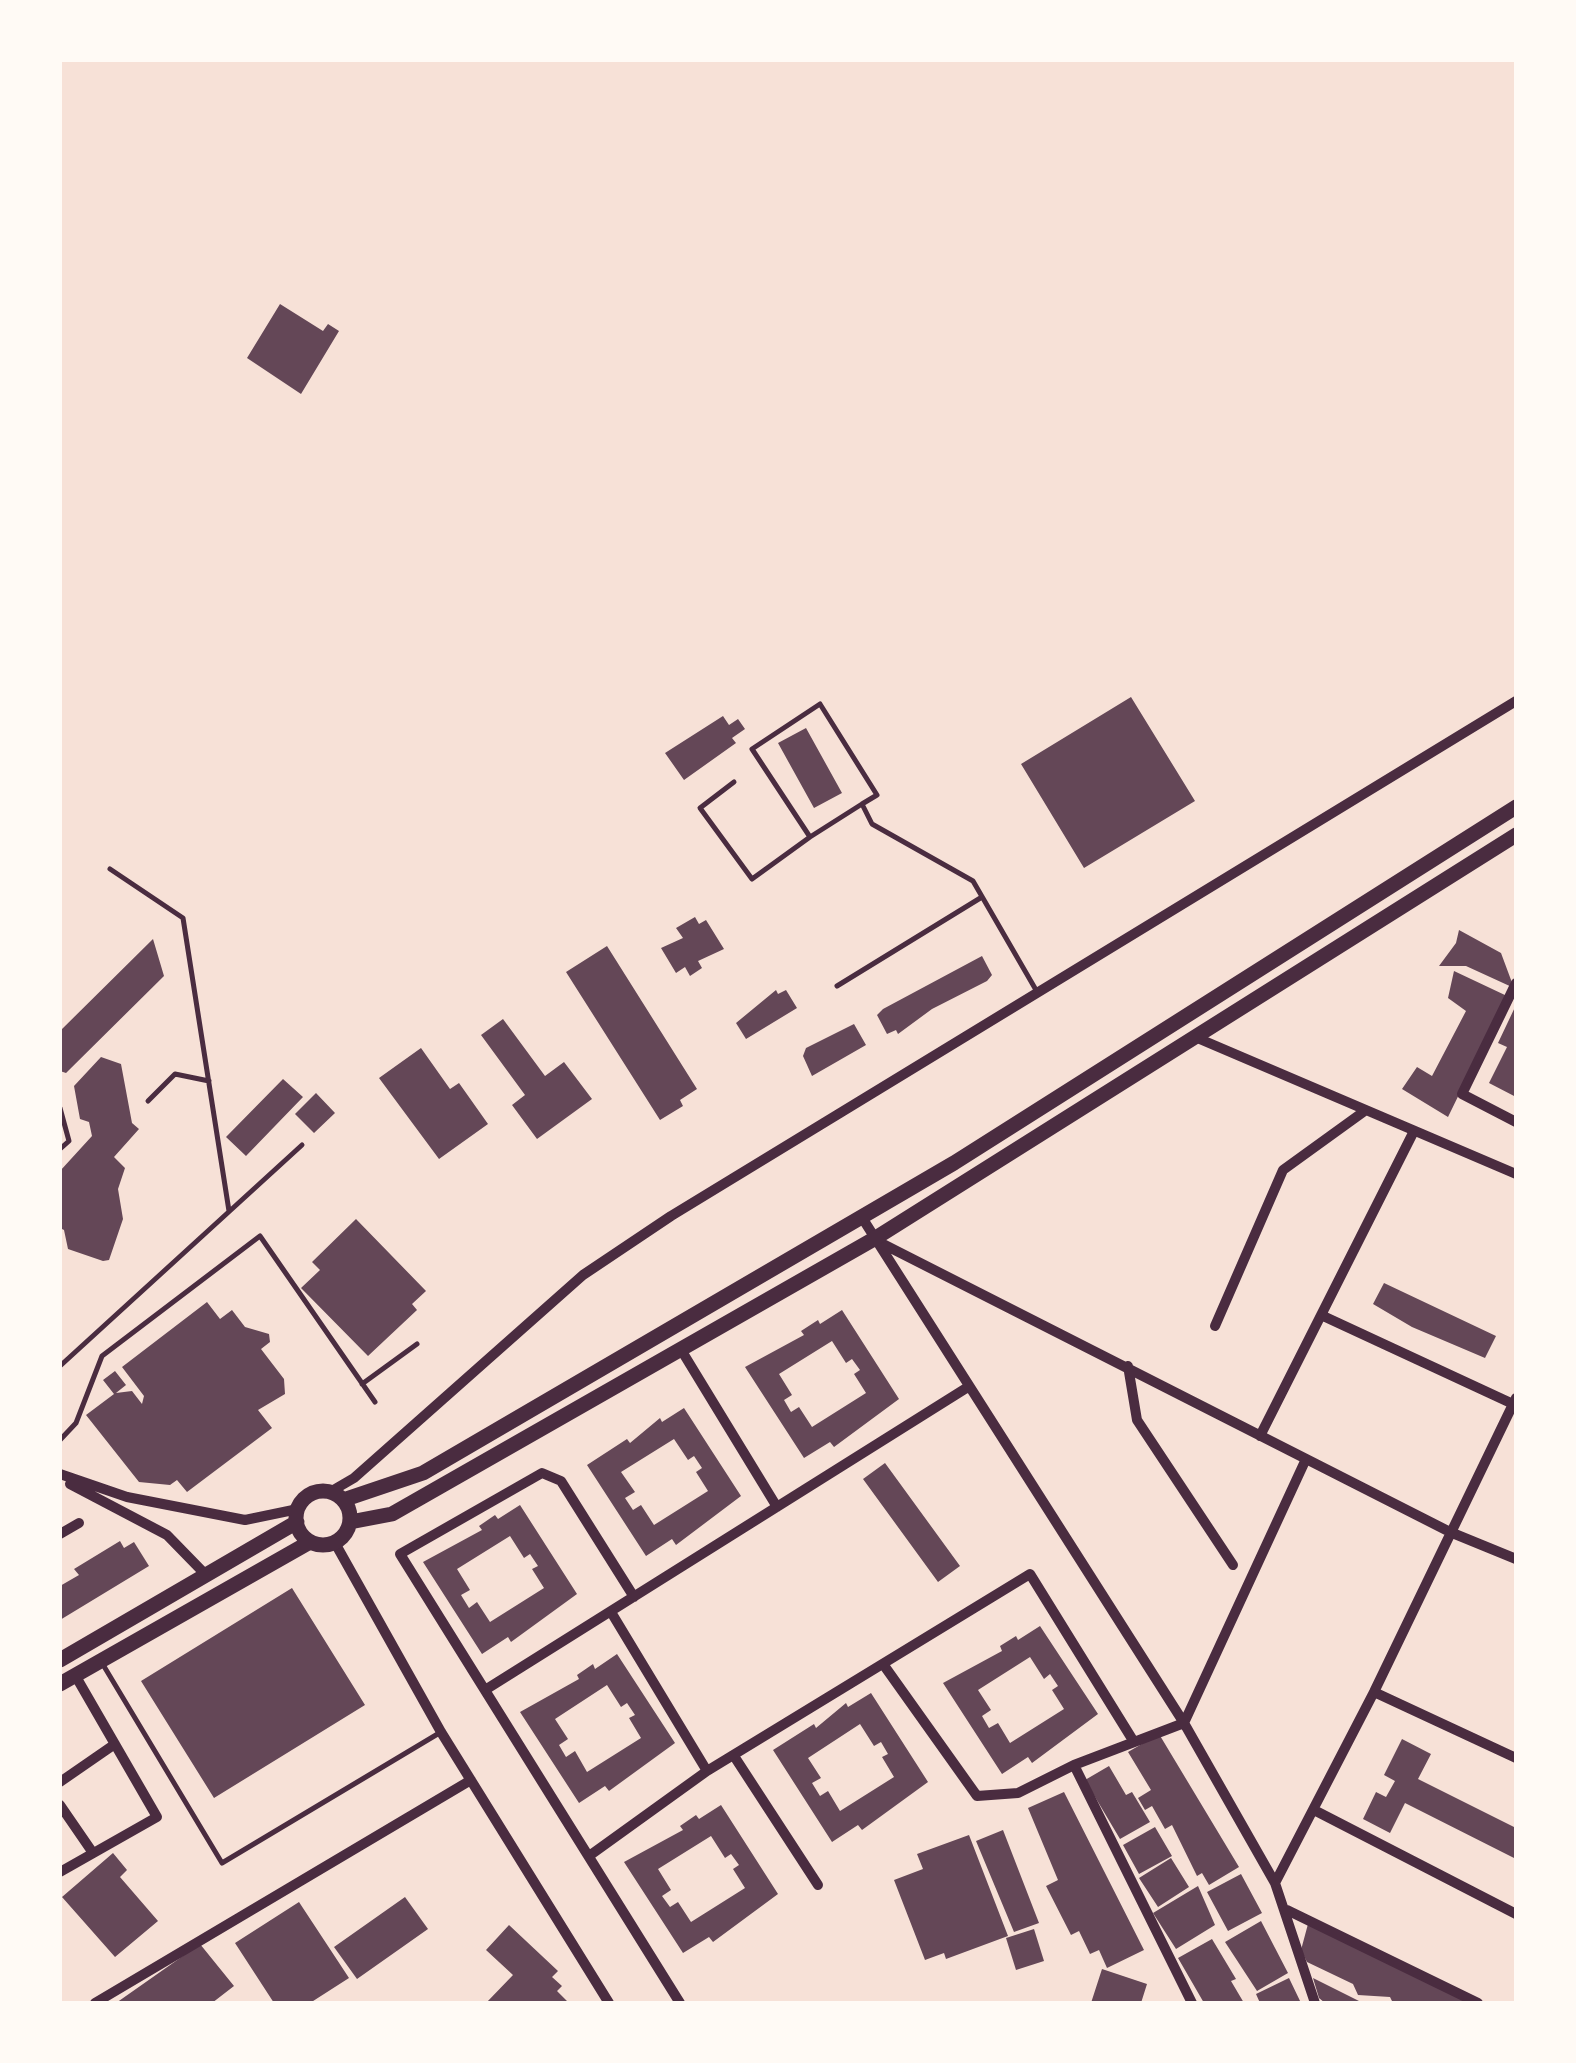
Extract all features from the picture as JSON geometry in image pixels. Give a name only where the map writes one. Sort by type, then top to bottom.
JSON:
[{"type":"main road","points":[[60,1660],[298,1515],[307,1496],[337,1496],[422,1473],[954,1163],[1516,807]]},
{"type":"main road","points":[[60,1684],[310,1542],[335,1543],[350,1522],[392,1514],[874,1239],[1516,835]]},
{"type":"main road","points":[[337,1496],[350,1522]]},
{"type":"main road","points":[[298,1515],[310,1542]]},
{"type":"street","points":[[337,1496],[583,1274],[671,1216],[1516,701]]},
{"type":"street","points":[[1516,983],[1462,1094],[1516,1122]]},
{"type":"street","points":[[1193,1036],[1516,1174]]},
{"type":"street","points":[[1215,1326],[1283,1170],[1366,1110]]},
{"type":"street","points":[[1260,1436],[1414,1130]]},
{"type":"street","points":[[861,1216],[1184,1723],[1275,1883],[1315,2003]]},
{"type":"street","points":[[874,1239],[1450,1532],[1516,1559]]},
{"type":"street","points":[[1275,1883],[1374,1692],[1514,1401],[1321,1315]]},
{"type":"street","points":[[680,1348],[777,1507]]},
{"type":"street","points":[[1128,1366],[1137,1420],[1234,1565]]},
{"type":"street","points":[[486,1690],[968,1388]]},
{"type":"street","points":[[883,1664],[976,1796],[1018,1793],[1074,1765],[1184,1723],[1306,1459]]},
{"type":"street","points":[[634,1597],[561,1481],[542,1474],[400,1554],[680,2003]]},
{"type":"street","points":[[60,1476],[127,1497],[245,1520],[298,1515]]},
{"type":"street","points":[[60,1476],[167,1535],[205,1574]]},
{"type":"street","points":[[60,1534],[79,1523]]},
{"type":"street","points":[[335,1543],[441,1732],[609,2003]]},
{"type":"street","points":[[589,1856],[707,1771],[1030,1574],[1134,1742]]},
{"type":"street","points":[[611,1612],[707,1771]]},
{"type":"street","points":[[60,1872],[157,1817],[75,1676]]},
{"type":"street","points":[[1374,1692],[1516,1758]]},
{"type":"street","points":[[60,1782],[114,1744]]},
{"type":"street","points":[[734,1756],[818,1885]]},
{"type":"street","points":[[1074,1765],[1192,2003]]},
{"type":"street","points":[[95,2003],[471,1780]]},
{"type":"street","points":[[60,1805],[94,1853]]},
{"type":"street","points":[[1314,1810],[1516,1914]]},
{"type":"street","points":[[1287,1910],[1478,2003]]},
{"type":"lane","points":[[734,782],[700,808],[752,878],[878,795],[820,704],[752,749],[810,838]]},
{"type":"lane","points":[[862,804],[872,824],[973,882],[1038,993]]},
{"type":"lane","points":[[110,869],[183,918],[230,1211]]},
{"type":"lane","points":[[836,986],[982,897]]},
{"type":"lane","points":[[148,1101],[175,1074],[209,1080]]},
{"type":"lane","points":[[60,1108],[69,1141],[60,1149]]},
{"type":"lane","points":[[60,1366],[302,1145]]},
{"type":"lane","points":[[60,1440],[76,1423],[102,1356],[260,1236],[374,1402]]},
{"type":"lane","points":[[362,1384],[418,1344]]},
{"type":"lane","points":[[100,1660],[222,1863],[441,1732]]},
{"type":"building","points":[[280,304],[323,331],[328,324],[339,331],[301,394],[247,358]]},
{"type":"building","points":[[1131,697],[1195,801],[1084,868],[1021,764]]},
{"type":"building","points":[[723,716],[729,725],[738,719],[745,729],[732,738],[736,743],[684,780],[665,753]]},
{"type":"building","points":[[806,728],[842,793],[814,808],[778,743]]},
{"type":"building","points":[[695,917],[699,924],[706,920],[724,949],[698,961],[702,968],[690,976],[685,967],[676,973],[661,948],[683,938],[676,928]]},
{"type":"building","points":[[1459,930],[1501,953],[1514,988],[1466,966],[1439,966],[1456,943]]},
{"type":"building","points":[[153,939],[164,976],[66,1073],[60,1071],[60,1031]]},
{"type":"building","points":[[607,946],[697,1089],[680,1100],[683,1106],[660,1120],[566,972]]},
{"type":"building","points":[[982,956],[992,975],[987,981],[932,1009],[898,1034],[896,1030],[887,1034],[877,1015],[883,1009]]},
{"type":"building","points":[[1454,971],[1507,996],[1448,1117],[1402,1089],[1417,1067],[1432,1076],[1466,1011],[1448,998]]},
{"type":"building","points":[[776,990],[778,994],[786,990],[797,1008],[746,1039],[736,1023]]},
{"type":"building","points":[[1516,1005],[1516,1097],[1489,1083],[1507,1047],[1498,1043]]},
{"type":"building","points":[[503,1019],[545,1076],[564,1062],[592,1099],[537,1139],[512,1105],[525,1095],[481,1035]]},
{"type":"building","points":[[854,1024],[866,1045],[812,1076],[803,1056],[806,1048]]},
{"type":"building","points":[[421,1048],[450,1089],[459,1083],[488,1124],[439,1159],[379,1078]]},
{"type":"building","points":[[101,1057],[121,1064],[132,1123],[139,1129],[114,1157],[125,1168],[118,1189],[123,1219],[109,1260],[103,1261],[68,1249],[64,1230],[60,1228],[60,1171],[92,1136],[89,1122],[80,1119],[74,1086]]},
{"type":"building","points":[[283,1079],[303,1097],[246,1156],[226,1137]]},
{"type":"building","points":[[316,1093],[335,1113],[314,1133],[295,1114]]},
{"type":"building","points":[[356,1219],[426,1291],[412,1304],[417,1310],[368,1356],[301,1288],[320,1270],[312,1262]]},
{"type":"building","points":[[1384,1283],[1496,1336],[1485,1358],[1412,1327],[1373,1304]]},
{"type":"building","points":[[207,1302],[220,1319],[232,1310],[245,1327],[269,1334],[270,1342],[261,1349],[284,1379],[285,1394],[258,1410],[272,1428],[187,1492],[177,1480],[170,1485],[139,1482],[86,1415],[114,1394],[103,1380],[115,1371],[126,1385],[116,1393],[132,1391],[142,1404],[144,1396],[122,1367]]},
{"type":"building","points":[[842,1310],[899,1399],[834,1447],[830,1442],[804,1458],[745,1367],[804,1335],[801,1331],[818,1320],[820,1324]],"holes":[[[832,1341],[846,1363],[852,1359],[860,1370],[854,1374],[866,1393],[812,1427],[799,1407],[791,1412],[784,1400],[792,1395],[779,1374]]]},
{"type":"building","points":[[684,1408],[741,1496],[676,1545],[672,1539],[646,1556],[587,1465],[627,1439],[630,1443],[660,1418],[662,1422]],"holes":[[[674,1439],[688,1460],[694,1456],[702,1468],[696,1472],[708,1491],[654,1525],[641,1505],[633,1510],[625,1498],[635,1492],[621,1472]]]},
{"type":"building","points":[[885,1463],[960,1566],[938,1582],[863,1479]]},
{"type":"building","points":[[520,1505],[577,1594],[511,1642],[508,1637],[482,1654],[423,1562],[482,1530],[479,1526],[495,1515],[498,1519]],"holes":[[[510,1536],[524,1558],[530,1554],[538,1566],[532,1569],[544,1588],[490,1622],[477,1602],[469,1608],[461,1595],[470,1590],[457,1569]]]},
{"type":"building","points":[[120,1541],[124,1548],[134,1542],[149,1566],[60,1620],[60,1586],[79,1575],[74,1569]]},
{"type":"building","points":[[292,1588],[365,1705],[214,1798],[141,1681]]},
{"type":"building","points":[[1040,1626],[1098,1714],[1032,1763],[1028,1757],[1002,1774],[943,1683],[1002,1651],[1000,1646],[1016,1636],[1018,1640]],"holes":[[[1030,1657],[1044,1679],[1050,1674],[1058,1686],[1052,1690],[1064,1709],[1010,1743],[998,1723],[989,1728],[982,1716],[991,1710],[978,1690]]]},
{"type":"building","points":[[617,1654],[675,1743],[609,1791],[605,1786],[579,1803],[520,1712],[579,1679],[577,1675],[593,1664],[595,1669]],"holes":[[[607,1685],[621,1707],[627,1703],[635,1715],[629,1718],[641,1738],[587,1772],[575,1751],[566,1757],[559,1745],[568,1739],[555,1719]]]},
{"type":"building","points":[[871,1693],[928,1782],[862,1830],[858,1825],[832,1842],[773,1750],[814,1724],[816,1728],[846,1703],[848,1707]],"holes":[[[860,1724],[874,1746],[881,1742],[888,1754],[882,1757],[894,1777],[840,1811],[828,1791],[820,1796],[812,1783],[821,1778],[808,1758]]]},
{"type":"building","points":[[1159,1734],[1239,1867],[1209,1885],[1202,1873],[1197,1876],[1172,1825],[1165,1829],[1152,1806],[1145,1810],[1138,1798],[1151,1790],[1128,1752]]},
{"type":"building","points":[[1402,1739],[1431,1754],[1418,1779],[1516,1828],[1516,1859],[1405,1803],[1390,1833],[1363,1819],[1376,1792],[1386,1797],[1395,1781],[1384,1775]]},
{"type":"building","points":[[1109,1766],[1126,1795],[1132,1792],[1150,1822],[1120,1839],[1085,1780]]},
{"type":"building","points":[[1064,1792],[1144,1950],[1107,1968],[1099,1950],[1090,1954],[1079,1931],[1071,1935],[1046,1886],[1058,1880],[1028,1808]]},
{"type":"building","points":[[721,1805],[778,1894],[713,1942],[709,1937],[683,1953],[624,1862],[683,1830],[680,1826],[696,1815],[699,1819]],"holes":[[[711,1836],[725,1858],[731,1854],[739,1865],[733,1869],[745,1888],[691,1922],[678,1902],[670,1907],[662,1896],[671,1890],[658,1869]]]},
{"type":"building","points":[[1155,1827],[1172,1856],[1139,1874],[1123,1845]]},
{"type":"building","points":[[1003,1830],[1039,1923],[1014,1932],[976,1841]]},
{"type":"building","points":[[969,1835],[1008,1936],[946,1959],[944,1953],[925,1960],[894,1880],[923,1869],[917,1854]]},
{"type":"building","points":[[113,1853],[127,1870],[120,1877],[158,1921],[115,1957],[62,1897]]},
{"type":"building","points":[[1171,1858],[1189,1887],[1158,1907],[1139,1878]]},
{"type":"building","points":[[1241,1874],[1262,1913],[1228,1931],[1207,1892]]},
{"type":"building","points":[[1198,1886],[1215,1925],[1176,1949],[1153,1913]]},
{"type":"building","points":[[405,1897],[428,1929],[357,1979],[334,1947]]},
{"type":"building","points":[[299,1902],[349,1978],[310,2003],[274,2003],[235,1943]]},
{"type":"building","points":[[1261,1921],[1288,1973],[1257,1991],[1225,1942]]},
{"type":"building","points":[[1308,1924],[1471,2003],[1393,2003],[1390,1997],[1358,1995],[1353,1984],[1307,1962],[1301,1950]]},
{"type":"building","points":[[509,1925],[558,1971],[552,1977],[562,1986],[557,1991],[569,2003],[486,2003],[513,1975],[486,1950]]},
{"type":"building","points":[[1034,1929],[1044,1961],[1016,1970],[1006,1938]]},
{"type":"building","points":[[1212,1939],[1236,1979],[1231,1981],[1244,2003],[1204,2003],[1178,1958]]},
{"type":"building","points":[[200,1944],[234,1986],[212,2003],[116,2003]]},
{"type":"building","points":[[1102,1969],[1147,1984],[1141,2003],[1091,2003]]},
{"type":"building","points":[[1289,1978],[1301,2003],[1260,2003],[1256,1994]]},
{"type":"building","points":[[1313,1978],[1363,2003],[1325,2003],[1319,1998]]}]
